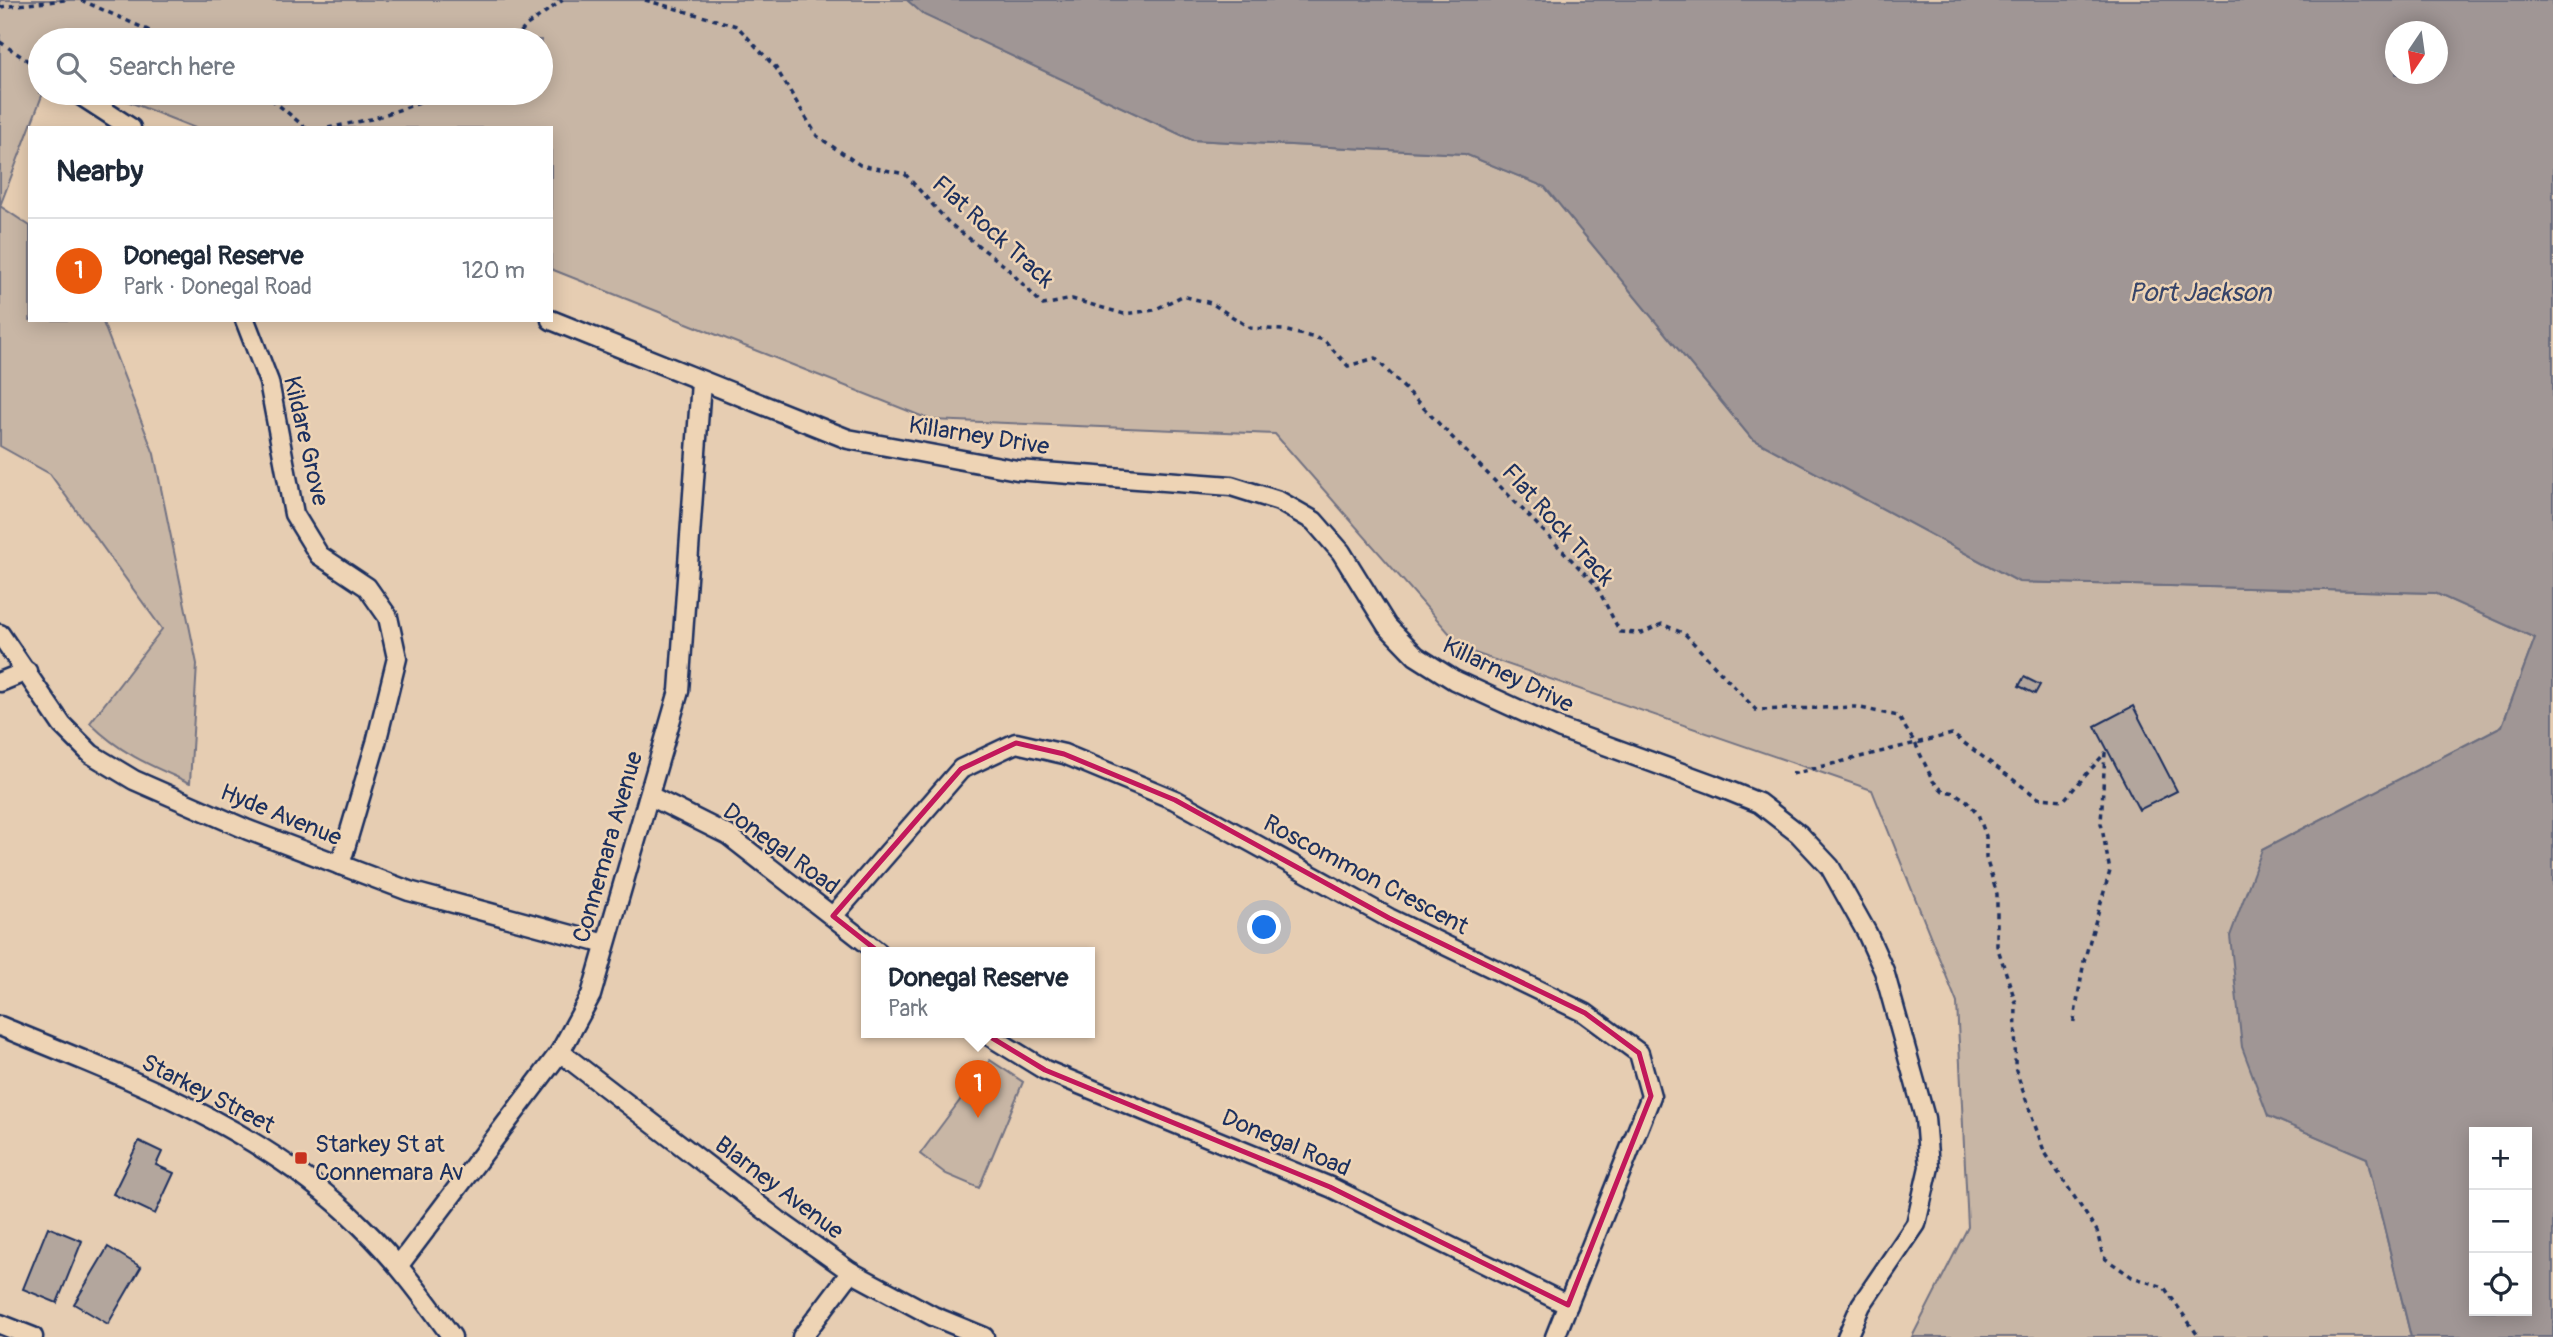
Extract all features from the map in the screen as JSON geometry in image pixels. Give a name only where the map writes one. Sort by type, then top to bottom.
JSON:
[{"type":"street","points":[[96,105],[128,126]]},
{"type":"street","name":"Killarney Drive","points":[[553,321],[848,439],[1017,470],[1231,486],[1279,501],[1314,521],[1341,552],[1387,626],[1416,656],[1454,680],[1561,729],[1759,803],[1799,834],[1830,867],[1867,933],[1884,971],[1925,1118],[1929,1167],[1916,1224],[1861,1305],[1847,1337]]},
{"type":"street","name":"Kildare Grove","points":[[247,322],[269,382],[294,514],[319,555],[367,587],[388,617],[397,659],[376,743],[340,865]]},
{"type":"street","name":"Connemara Avenue","points":[[399,1265],[560,1052],[591,995],[679,691],[701,382]]},
{"type":"street","name":"Hyde Avenue","points":[[0,635],[62,725],[91,754],[134,780],[248,830],[408,891],[605,944]]},
{"type":"street","points":[[0,682],[27,671]]},
{"type":"street","name":"Roscommon Crescent","points":[[833,916],[961,769],[1016,743],[1064,754],[1175,800],[1389,918],[1585,1013],[1639,1053],[1651,1096],[1555,1337]]},
{"type":"street","name":"Donegal Road","points":[[649,796],[728,835],[872,947]]},
{"type":"street","name":"Starkey Street","points":[[0,1026],[170,1097],[217,1120],[312,1182],[360,1224],[399,1265],[452,1337]]},
{"type":"street","name":"Donegal Road","points":[[993,1038],[1045,1070],[1330,1186],[1568,1305]]},
{"type":"street","name":"Blarney Avenue","points":[[560,1052],[778,1220],[851,1272],[933,1316],[984,1337]]},
{"type":"street","points":[[802,1337],[851,1272]]},
{"type":"street","points":[[0,1324],[33,1337]]},
{"type":"path","points":[[0,7],[65,0]]},
{"type":"path","points":[[81,0],[143,28]]},
{"type":"path","points":[[524,28],[563,0]]},
{"type":"path","name":"Flat Rock Track","points":[[645,0],[737,26],[776,68],[817,136],[860,165],[905,174],[949,223],[1004,265],[1043,306],[1072,299],[1124,314],[1154,310],[1182,296],[1210,303],[1250,328],[1283,330],[1324,340],[1348,366],[1375,358],[1596,585],[1620,632],[1642,633],[1662,624],[1685,634],[1756,710],[1856,706],[1898,716],[1915,743],[1933,781],[1943,791],[1955,793],[1968,801],[1978,814],[1986,836],[1986,858],[1997,894],[1997,946],[2015,1003],[2015,1068],[2045,1151],[2096,1231],[2103,1256],[2132,1277],[2164,1287],[2199,1337]]},
{"type":"path","points":[[0,42],[28,61]]},
{"type":"path","points":[[278,105],[304,126]]},
{"type":"path","points":[[338,126],[371,119],[414,105]]},
{"type":"path","points":[[1792,774],[1952,734],[2038,798],[2064,800],[2105,753],[2101,823],[2110,870],[2084,961],[2073,1026]]},
{"type":"highlighted area","points":[[1016,743],[1064,754],[1175,800],[1389,918],[1585,1013],[1639,1053],[1651,1096],[1568,1305],[1330,1187],[1045,1070],[974,1027],[833,916],[961,769]]},
{"type":"shaded area","points":[[0,0],[907,0],[925,15],[1192,140],[1465,154],[1545,187],[1751,438],[2019,582],[2435,593],[2535,638],[2502,726],[2262,850],[2268,1116],[2367,1158],[2411,1337],[1912,1337],[1968,1227],[1957,1003],[1872,790],[1463,649],[1275,434],[931,420],[553,270],[553,126],[190,126],[137,105],[553,105],[553,28],[28,28],[28,105],[38,105],[30,126],[28,126],[28,132],[0,206]]},
{"type":"shaded area","points":[[0,206],[28,225],[28,322],[103,322],[154,454],[197,664],[190,783],[125,751],[90,723],[162,629],[50,474],[0,446]]},
{"type":"shaded area","points":[[990,1060],[1023,1082],[979,1188],[946,1174],[920,1154]]},
{"type":"water","name":"Port Jackson","points":[[907,0],[2553,0],[2553,1337],[2411,1337],[2367,1158],[2268,1116],[2242,1047],[2230,936],[2262,850],[2502,726],[2535,638],[2435,593],[2019,582],[1751,438],[1545,187],[1465,154],[1192,140],[924,15]]},
{"type":"building","points":[[2024,677],[2040,685],[2035,694],[2019,686]]},
{"type":"building","points":[[2133,706],[2177,791],[2139,810],[2095,726]]},
{"type":"building","points":[[139,1141],[162,1152],[156,1165],[174,1173],[155,1214],[113,1194]]},
{"type":"building","points":[[48,1227],[82,1241],[57,1303],[23,1289]]},
{"type":"building","points":[[108,1247],[141,1267],[108,1324],[74,1304]]},
{"type":"place","name":"Donegal Reserve","points":[[978,1118]]},
{"type":"place","name":"Starkey St at Connemara Av","points":[[301,1158]]}]
